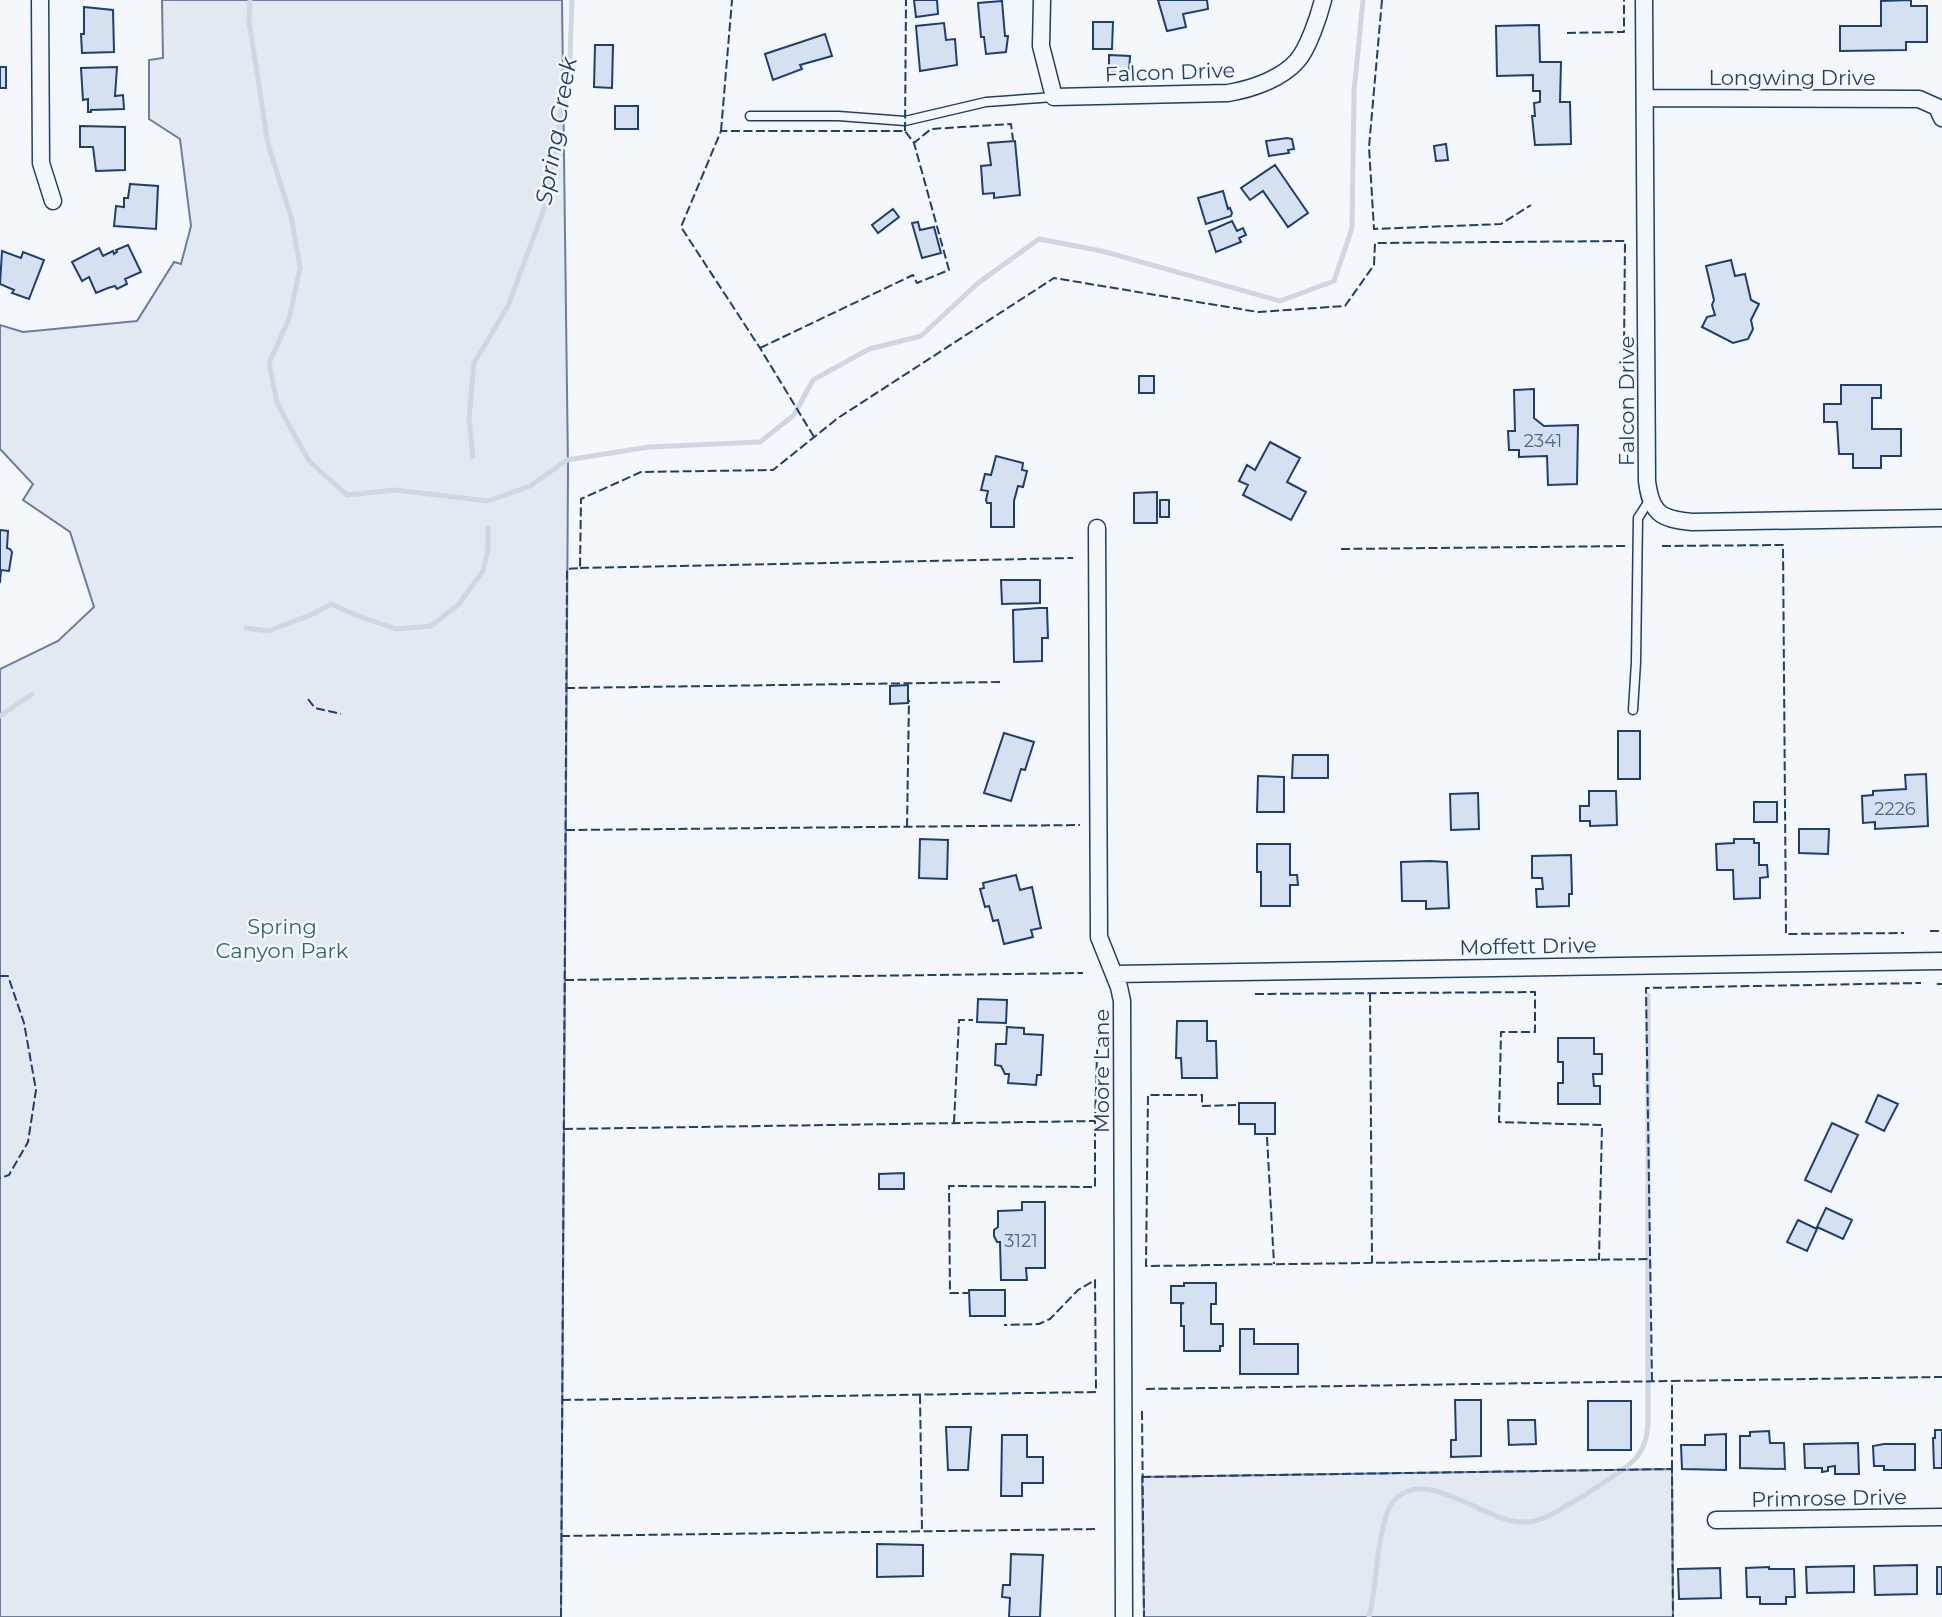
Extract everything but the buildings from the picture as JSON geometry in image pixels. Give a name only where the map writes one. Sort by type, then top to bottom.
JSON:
[{"type":"street","points":[[40,0],[41,163],[52,201]]},
{"type":"street","points":[[1042,0],[1041,46],[1054,97]]},
{"type":"street","name":"Falcon Drive","points":[[1054,97],[1228,93],[1246,90],[1274,78],[1298,60],[1323,0]]},
{"type":"street","name":"Falcon Drive","points":[[1644,0],[1649,501]]},
{"type":"street","name":"Longwing Drive","points":[[1646,98],[1919,99],[1939,113]]},
{"type":"street","points":[[1649,501],[1660,515],[1692,522],[1942,518]]},
{"type":"street","name":"Moore Lane","points":[[1097,528],[1099,937],[1122,1001],[1124,1617]]},
{"type":"street","name":"Moffett Drive","points":[[1114,974],[1942,961]]},
{"type":"street","name":"Primrose Drive","points":[[1716,1521],[1942,1517]]},
{"type":"lane","points":[[750,116],[838,116],[905,121],[986,102],[1054,97]]},
{"type":"lane","points":[[1633,709],[1638,518],[1649,501]]},
{"type":"green space","name":"Spring Canyon Park","points":[[162,0],[562,0],[568,468],[561,1617],[0,1617],[0,669],[58,641],[94,607],[70,532],[23,500],[33,484],[0,449],[0,325],[23,332],[137,321],[174,262],[181,264],[191,226],[180,139],[149,119],[149,60],[163,58]]},
{"type":"green space","points":[[1672,1469],[1673,1617],[1144,1617],[1142,1477]]},
{"type":"waterway","points":[[250,0],[249,21],[268,144],[292,220],[300,268],[289,319],[269,363],[277,403],[309,461],[347,495],[395,490],[488,501],[530,486],[567,460],[649,447],[760,442],[794,415],[813,380],[869,349],[921,336],[978,283],[1039,239],[1102,251],[1280,301],[1334,281],[1352,228],[1354,92],[1363,0]]},
{"type":"waterway","name":"Spring Creek","points":[[473,457],[469,418],[474,363],[508,306],[547,201],[570,59],[572,0]]},
{"type":"waterway","name":"Spring Creek","points":[[246,628],[268,631],[313,614],[331,604],[396,629],[431,626],[458,605],[483,571],[488,549],[488,528]]},
{"type":"waterway","name":"Spring Creek","points":[[0,716],[32,694]]},
{"type":"waterway","points":[[1369,1617],[1381,1536],[1390,1507],[1396,1498],[1410,1490],[1425,1489],[1441,1492],[1507,1520],[1534,1521],[1546,1517],[1605,1482],[1637,1457],[1642,1449],[1648,1423],[1648,995]]},
{"type":"fence","points":[[721,131],[732,0]]},
{"type":"fence","points":[[905,131],[906,0]]},
{"type":"fence","points":[[1382,0],[1369,147],[1374,229],[1501,224],[1531,205]]},
{"type":"fence","points":[[1567,33],[1624,32],[1624,0]]},
{"type":"fence","points":[[814,437],[681,227],[721,131],[905,131],[914,143],[931,129],[1011,124],[1013,140]]},
{"type":"fence","points":[[760,348],[913,275],[917,283],[949,270],[914,143]]},
{"type":"fence","points":[[561,1617],[567,569],[580,568],[581,499],[641,472],[773,470],[838,418],[1054,278],[1258,312],[1345,306],[1374,265],[1375,243],[1625,241],[1624,351]]},
{"type":"fence","points":[[1662,546],[1783,545],[1786,934],[1904,933]]},
{"type":"fence","points":[[1341,549],[1627,546]]},
{"type":"fence","points":[[580,568],[1073,558]]},
{"type":"fence","points":[[566,688],[1000,682]]},
{"type":"fence","points":[[308,699],[315,708],[341,714]]},
{"type":"fence","points":[[907,827],[909,700]]},
{"type":"fence","points":[[566,830],[1080,825]]},
{"type":"fence","points":[[1930,931],[1942,931]]},
{"type":"fence","points":[[565,980],[1083,973]]},
{"type":"fence","points":[[0,976],[8,976],[24,1023],[36,1090],[28,1142],[9,1175],[0,1178]]},
{"type":"fence","points":[[1652,1381],[1646,988],[1921,983]]},
{"type":"fence","points":[[1937,984],[1942,984]]},
{"type":"fence","points":[[1255,994],[1535,992],[1535,1032],[1501,1032],[1499,1122],[1602,1125],[1599,1260]]},
{"type":"fence","points":[[1370,993],[1372,1263]]},
{"type":"fence","points":[[954,1123],[959,1020],[973,1020]]},
{"type":"fence","points":[[1095,1121],[1098,1022]]},
{"type":"fence","points":[[1236,1105],[1202,1106],[1202,1095],[1148,1095],[1146,1266],[1650,1259]]},
{"type":"fence","points":[[564,1129],[1095,1121],[1095,1187],[949,1186],[950,1293],[968,1293]]},
{"type":"fence","points":[[1267,1137],[1274,1264]]},
{"type":"fence","points":[[562,1400],[1096,1392],[1095,1280],[1078,1290],[1050,1319],[1039,1324],[1004,1325]]},
{"type":"fence","points":[[1672,1469],[1672,1381],[1942,1377]]},
{"type":"fence","points":[[1146,1389],[1672,1381]]},
{"type":"fence","points":[[920,1395],[922,1531]]},
{"type":"fence","points":[[1142,1411],[1144,1617]]},
{"type":"fence","points":[[1142,1477],[1672,1469],[1673,1617]]},
{"type":"fence","points":[[561,1536],[1097,1529]]}]
